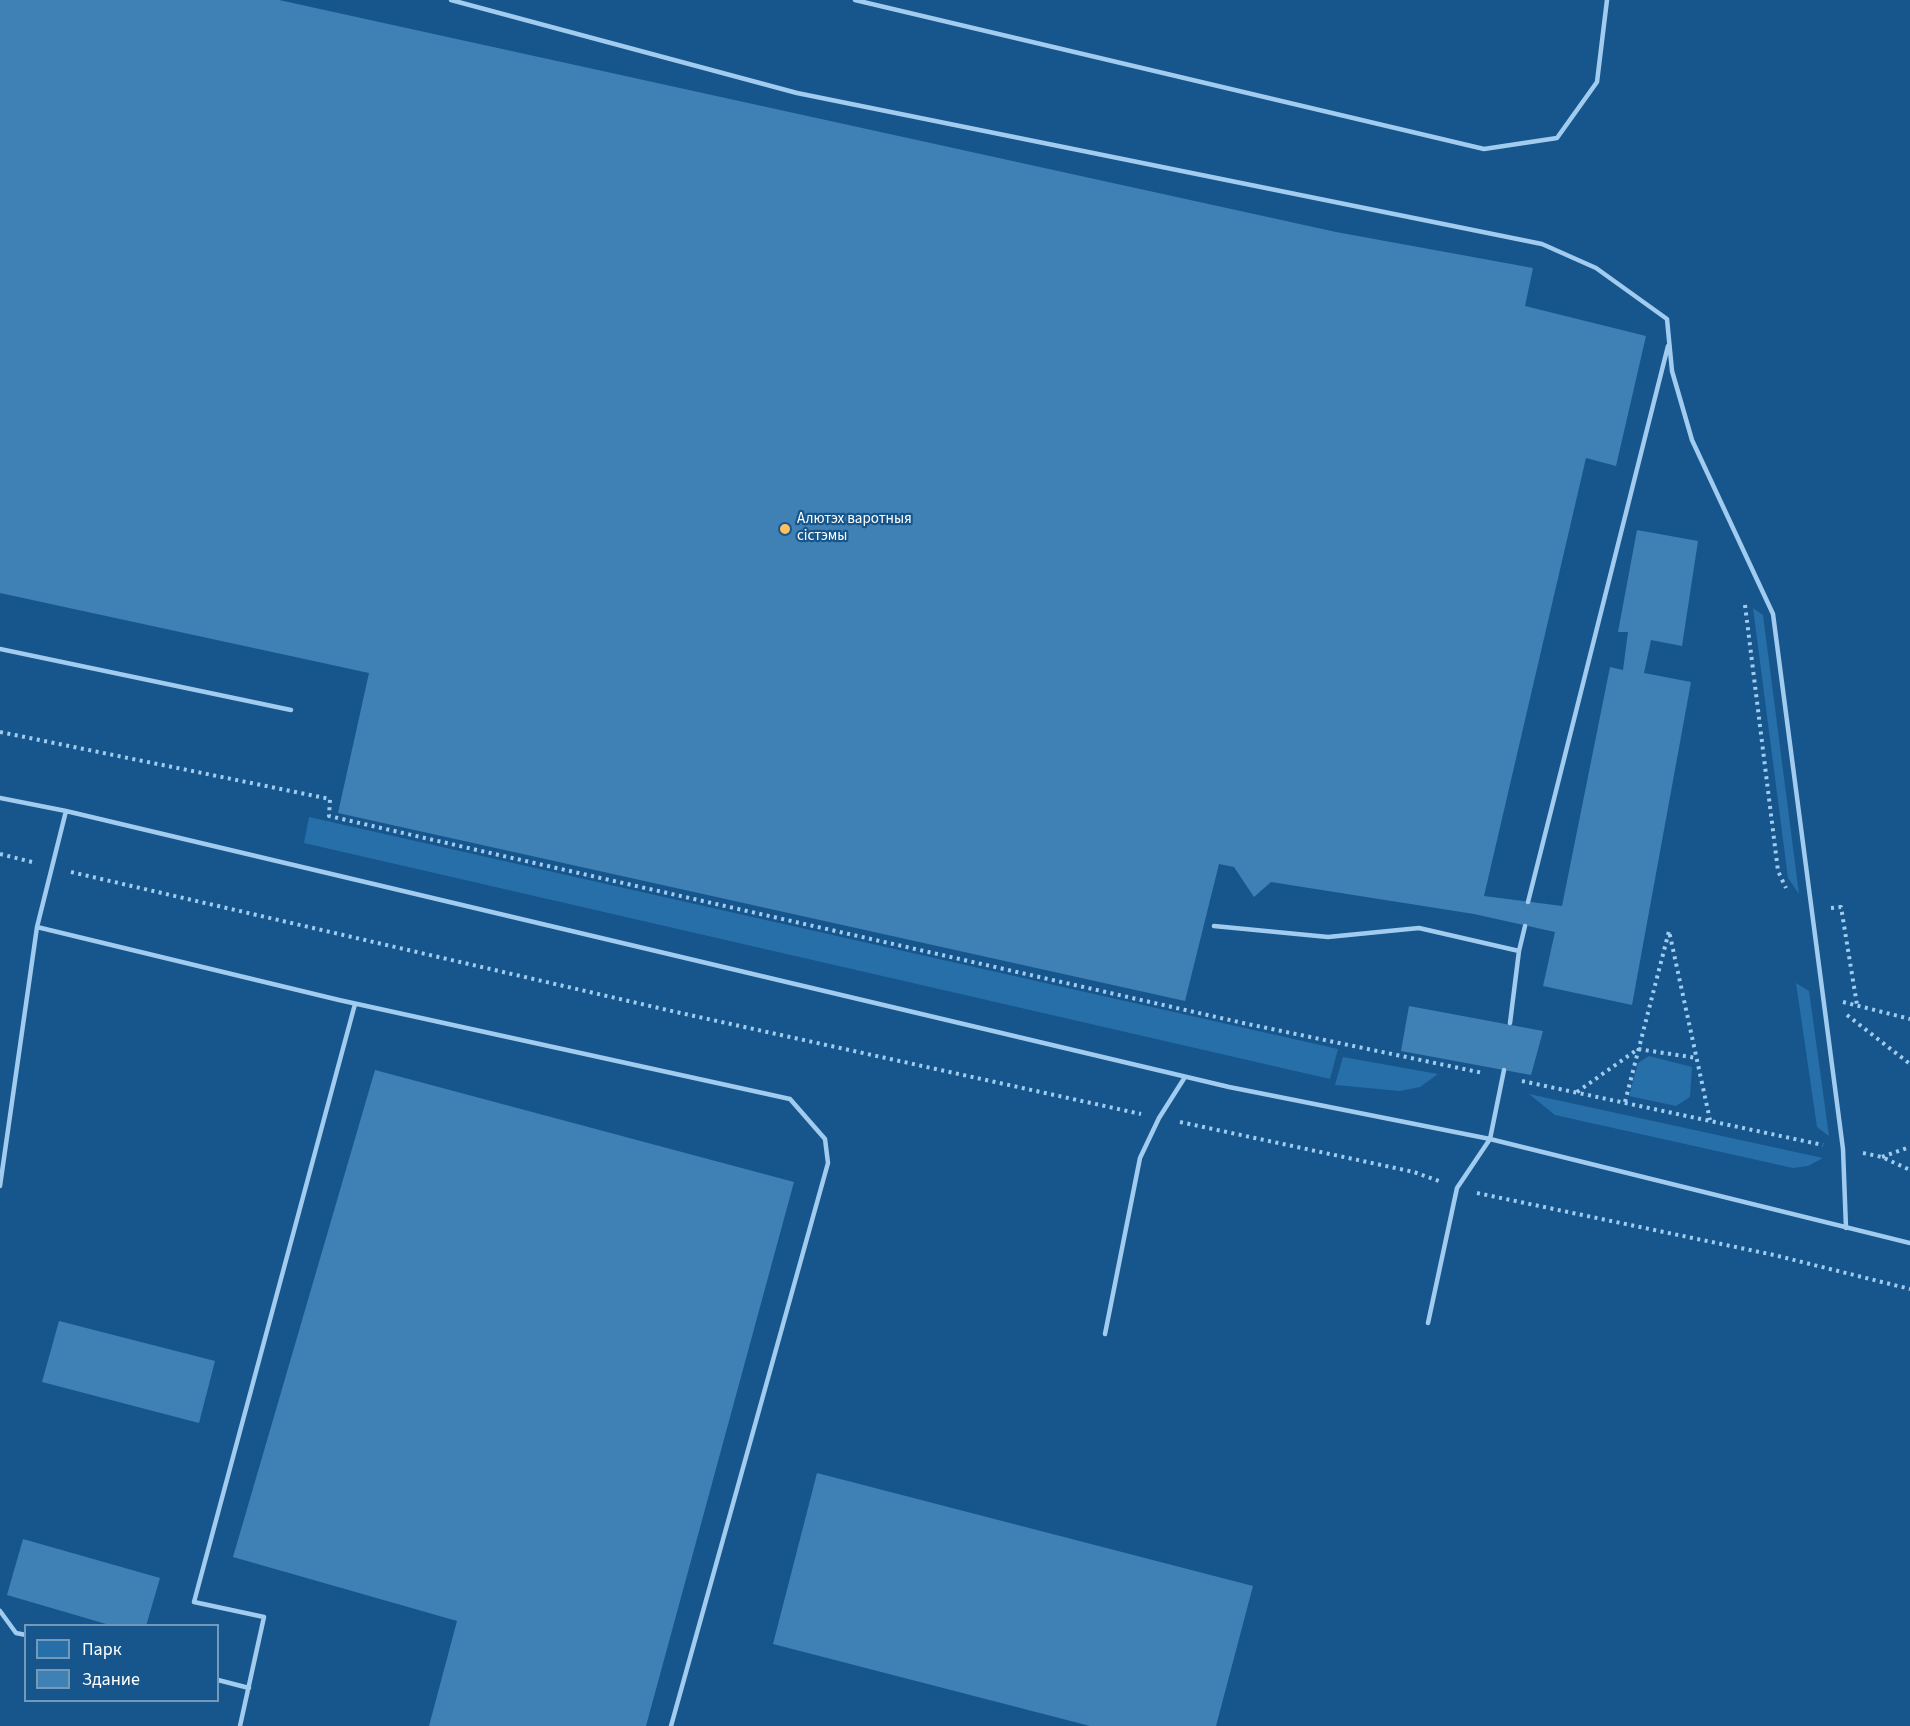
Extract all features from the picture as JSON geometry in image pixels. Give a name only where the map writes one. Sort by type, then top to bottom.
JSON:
[{"type":"lane","points":[[451,0],[797,93],[1542,244],[1596,268],[1667,319],[1672,371],[1692,440],[1773,614],[1843,1149],[1846,1228]]},
{"type":"lane","points":[[855,0],[1484,149],[1557,138],[1597,82],[1606,0]]},
{"type":"lane","points":[[1528,902],[1669,340]]},
{"type":"lane","points":[[0,649],[291,710]]},
{"type":"lane","points":[[0,798],[66,811],[1185,1077],[1490,1139],[1910,1243]]},
{"type":"lane","points":[[0,1186],[37,927],[66,811]]},
{"type":"lane","points":[[1214,926],[1328,937],[1419,928],[1519,951]]},
{"type":"lane","points":[[1510,1023],[1519,951],[1525,926]]},
{"type":"lane","points":[[37,927],[355,1004],[790,1099],[825,1139],[828,1163],[671,1726]]},
{"type":"lane","points":[[240,1726],[264,1617],[195,1602],[355,1004]]},
{"type":"lane","points":[[1428,1323],[1456,1188],[1490,1139],[1504,1070]]},
{"type":"lane","points":[[1105,1334],[1140,1158],[1159,1118],[1185,1077]]},
{"type":"lane","points":[[0,1611],[16,1633],[24,1635]]},
{"type":"lane","points":[[219,1680],[249,1688]]},
{"type":"path","points":[[0,732],[330,799],[329,816],[488,853],[1243,1023],[1882,1157],[1910,1170]]},
{"type":"path","points":[[0,854],[676,1012],[1414,1172],[1456,1188],[1774,1255],[1910,1289]]},
{"type":"path","points":[[1625,1102],[1669,932],[1710,1120]]},
{"type":"path","points":[[1824,996],[1910,1019]]},
{"type":"path","points":[[1824,996],[1910,1064]]},
{"type":"path","points":[[1577,1092],[1638,1049],[1697,1058]]},
{"type":"path","points":[[1882,1157],[1910,1147]]},
{"type":"green space","points":[[1753,608],[1763,615],[1799,894],[1788,878]]},
{"type":"green space","points":[[309,817],[1338,1049],[1330,1079],[304,843]]},
{"type":"green space","points":[[1796,983],[1809,991],[1829,1136],[1817,1127]]},
{"type":"green space","points":[[1649,1056],[1692,1067],[1690,1097],[1676,1106],[1629,1096],[1638,1063]]},
{"type":"green space","points":[[1343,1057],[1438,1074],[1420,1087],[1400,1091],[1335,1085]]},
{"type":"green space","points":[[1529,1094],[1823,1158],[1808,1166],[1793,1168],[1555,1115]]},
{"type":"building","name":"Алютэх варотныя сістэмы","points":[[0,0],[279,0],[1336,232],[1533,268],[1525,306],[1646,336],[1616,466],[1586,458],[1484,896],[1562,906],[1610,667],[1623,670],[1628,632],[1618,632],[1637,530],[1698,541],[1682,646],[1651,640],[1644,673],[1691,682],[1632,1005],[1543,986],[1555,932],[1474,914],[1271,882],[1254,897],[1234,867],[1219,864],[1185,1001],[338,813],[369,673],[0,593]]},
{"type":"building","points":[[1409,1006],[1543,1031],[1531,1075],[1401,1051]]},
{"type":"building","points":[[375,1070],[794,1182],[646,1726],[429,1726],[457,1621],[233,1557]]},
{"type":"building","points":[[59,1321],[215,1361],[199,1423],[42,1382]]},
{"type":"building","points":[[817,1473],[1253,1586],[1216,1726],[1090,1726],[773,1644]]},
{"type":"building","points":[[23,1539],[160,1578],[147,1624],[106,1624],[7,1595]]},
{"type":"place","name":"Алютэх варотныя сістэмы","points":[[785,529]]}]
